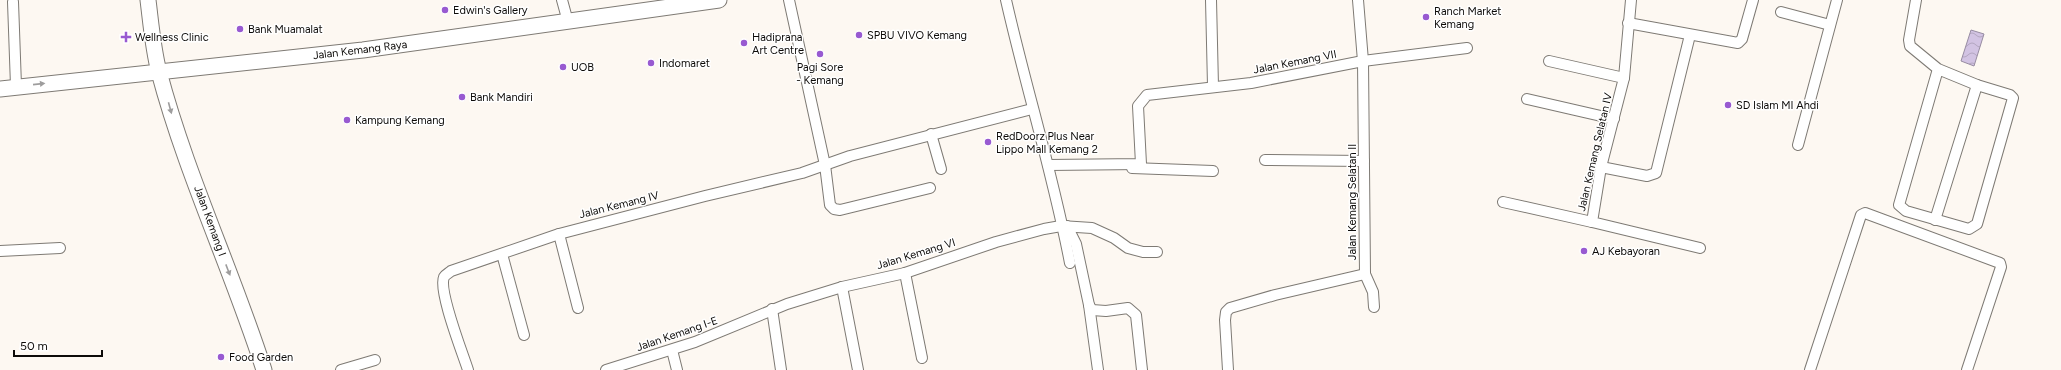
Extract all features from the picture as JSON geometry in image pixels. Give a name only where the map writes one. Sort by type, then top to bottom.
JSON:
[{"type":"street","name":"Jalan Kemang I","points":[[148,0],[159,71],[174,122],[251,330],[264,370]]},
{"type":"street","points":[[562,0],[568,22]]},
{"type":"street","name":"Jalan Kemang Raya","points":[[0,89],[16,86],[363,50],[719,0]]},
{"type":"street","points":[[789,0],[824,165],[830,205],[834,209],[840,210],[930,188]]},
{"type":"street","points":[[1006,0],[1032,110],[1064,226],[1070,263]]},
{"type":"street","points":[[1211,0],[1213,86]]},
{"type":"street","name":"Jalan Kemang Selatan II","points":[[1228,370],[1225,320],[1226,312],[1230,308],[1275,295],[1365,274],[1363,61],[1358,0]]},
{"type":"street","name":"Jalan Kemang Selatan IV","points":[[1631,0],[1624,78],[1602,167],[1592,222],[1700,248]]},
{"type":"street","points":[[1628,23],[1736,43],[1740,41],[1753,0]]},
{"type":"street","points":[[1798,145],[1836,0]]},
{"type":"street","points":[[1916,0],[1909,40],[1910,46],[1938,69],[1977,85],[2010,95],[2013,100],[1977,224],[1969,229],[1906,212],[1901,209],[1899,202],[1938,69]]},
{"type":"street","points":[[13,2],[16,86]]},
{"type":"street","points":[[1781,12],[1830,25]]},
{"type":"street","points":[[1602,167],[1647,176],[1656,173],[1690,35]]},
{"type":"street","name":"Jalan Kemang VII","points":[[1048,166],[1142,164],[1138,106],[1147,95],[1251,82],[1363,61],[1467,48]]},
{"type":"street","points":[[1549,62],[1624,78]]},
{"type":"street","points":[[1935,220],[1977,85]]},
{"type":"street","points":[[1527,99],[1614,118]]},
{"type":"street","name":"Jalan Kemang IV","points":[[468,370],[451,322],[443,282],[444,277],[451,271],[559,234],[802,173],[850,156],[931,134],[1032,110]]},
{"type":"street","points":[[931,134],[941,169]]},
{"type":"street","points":[[1265,160],[1364,161]]},
{"type":"street","points":[[1048,166],[1213,171]]},
{"type":"street","points":[[1503,202],[1592,222]]},
{"type":"street","points":[[1810,370],[1861,215],[1865,213],[2000,263],[2001,268],[1967,370]]},
{"type":"street","points":[[1064,226],[1076,244],[1089,305],[1098,370]]},
{"type":"street","name":"Jalan Kemang VI","points":[[755,317],[772,309],[842,287],[905,273],[996,242],[1064,226],[1092,228],[1114,238],[1128,248],[1143,252],[1157,252]]},
{"type":"street","points":[[559,234],[578,308]]},
{"type":"street","points":[[0,251],[60,248]]},
{"type":"street","points":[[502,254],[524,335]]},
{"type":"street","points":[[905,273],[922,358]]},
{"type":"street","points":[[1365,274],[1372,292],[1374,307]]},
{"type":"street","points":[[842,287],[858,370]]},
{"type":"street","points":[[1089,305],[1092,310],[1096,311],[1128,308],[1136,315],[1142,370]]},
{"type":"street","points":[[772,309],[781,370]]},
{"type":"street","name":"Jalan Kemang I-E","points":[[612,369],[633,366],[755,317]]},
{"type":"street","points":[[672,350],[677,370]]},
{"type":"street","points":[[341,370],[375,360]]},
{"type":"water","points":[[1971,30],[1984,34],[1974,66],[1961,61]]},
{"type":"place","name":"Edwin's Gallery","points":[[445,10]]},
{"type":"place","name":"Ranch Market Kemang","points":[[1426,17]]},
{"type":"place","name":"Bank Muamalat","points":[[240,29]]},
{"type":"place","name":"SPBU VIVO Kemang","points":[[859,35]]},
{"type":"place","name":"Wellness Clinic","points":[[126,37]]},
{"type":"place","name":"Hadiprana Art Centre","points":[[744,43]]},
{"type":"place","name":"Pagi Sore - Kemang","points":[[820,54]]},
{"type":"place","name":"Indomaret","points":[[651,63]]},
{"type":"place","name":"UOB","points":[[563,67]]},
{"type":"place","name":"Bank Mandiri","points":[[462,97]]},
{"type":"place","name":"SD Islam MI Ahdi","points":[[1728,105]]},
{"type":"place","name":"Kampung Kemang","points":[[347,120]]},
{"type":"place","name":"RedDoorz Plus Near Lippo Mall Kemang 2","points":[[988,142]]},
{"type":"place","name":"AJ Kebayoran","points":[[1584,251]]},
{"type":"place","name":"Food Garden","points":[[221,357]]}]
